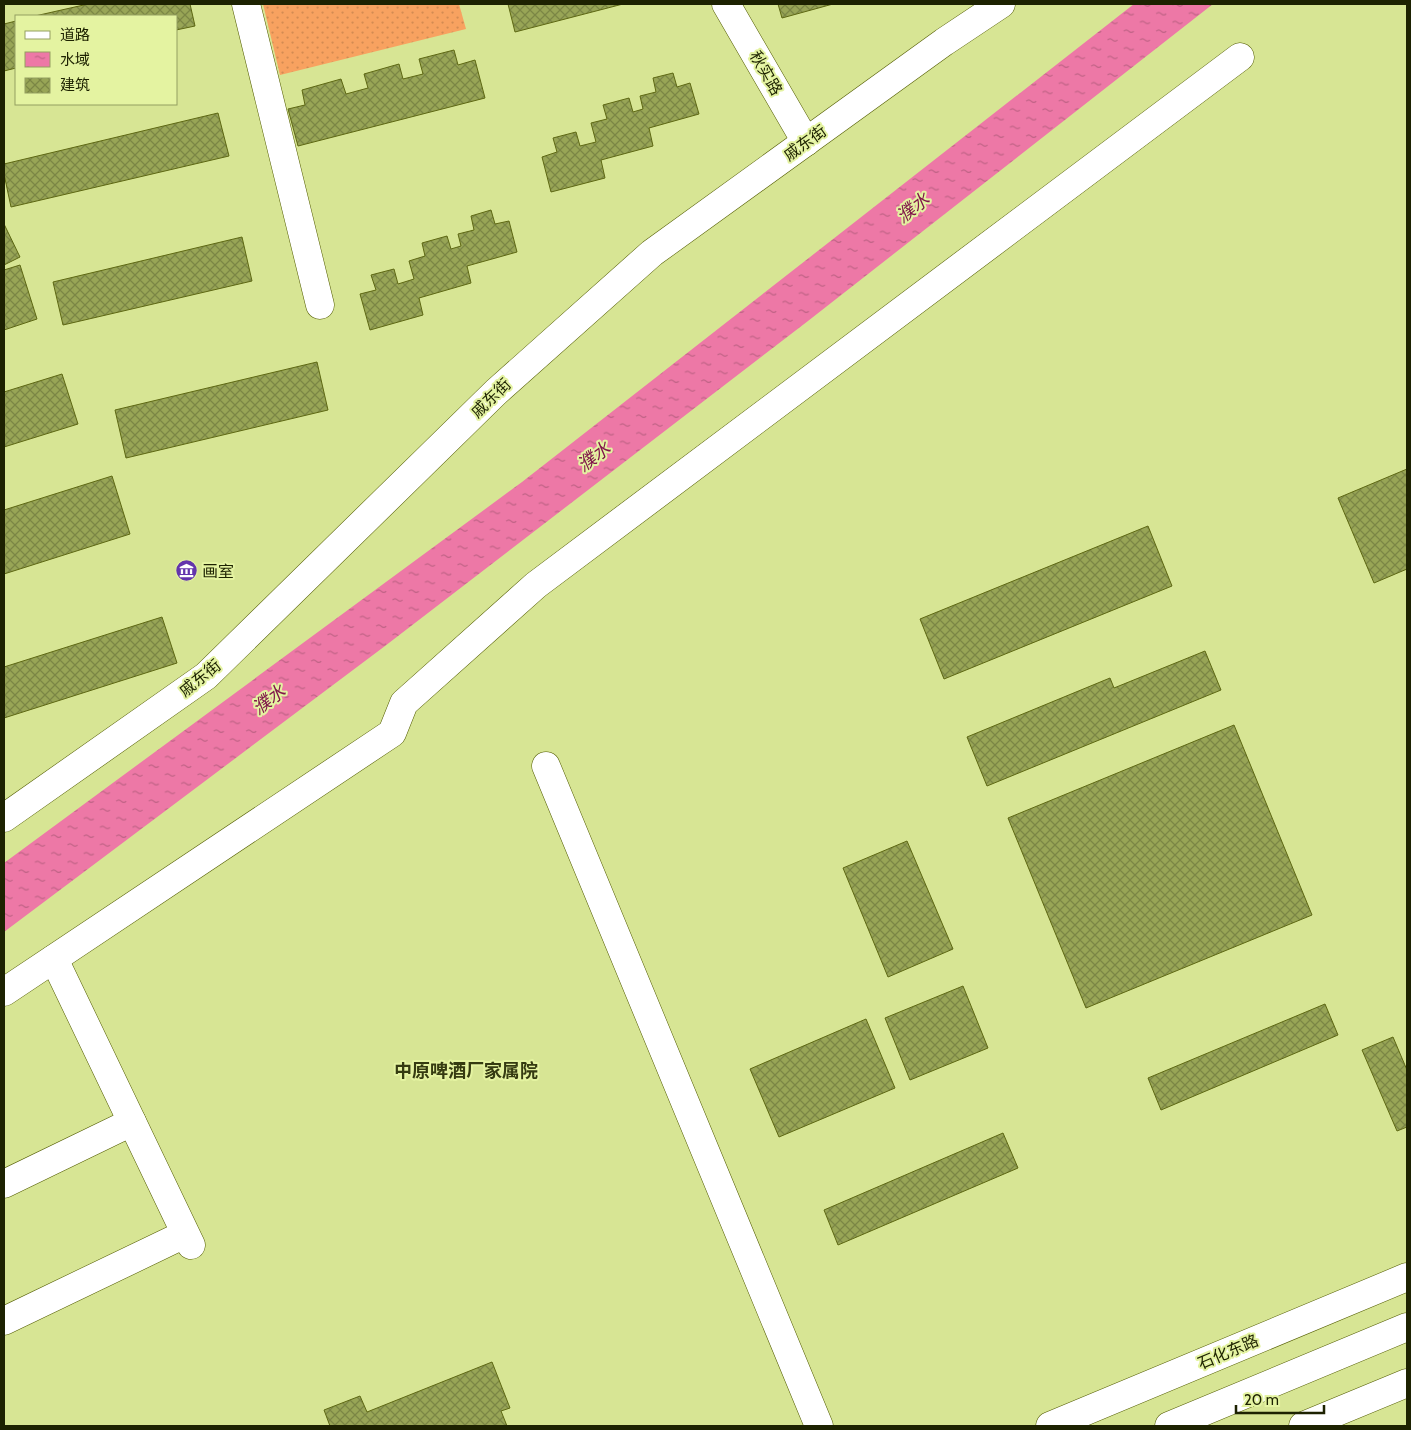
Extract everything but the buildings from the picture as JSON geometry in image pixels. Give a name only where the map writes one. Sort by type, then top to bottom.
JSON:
[{"type":"street","points":[[246,4],[320,305]]},
{"type":"street","name":"秋实路","points":[[726,4],[806,142]]},
{"type":"street","name":"戚东街","points":[[4,818],[206,676],[496,392],[652,253],[944,42],[1001,4]]},
{"type":"street","points":[[4,992],[392,733],[404,703],[536,585],[1240,56]]},
{"type":"street","points":[[546,766],[819,1426]]},
{"type":"street","points":[[4,1321],[188,1240],[54,959]]},
{"type":"street","points":[[4,1184],[132,1122]]},
{"type":"street","name":"石化东路","points":[[1050,1426],[1407,1277]]},
{"type":"street","points":[[1169,1426],[1407,1327]]},
{"type":"street","points":[[1304,1426],[1407,1383]]},
{"type":"shaded area","points":[[263,4],[459,4],[466,29],[280,75]]},
{"type":"water","name":"濮水","points":[[1134,4],[1213,4],[808,321],[385,646],[4,932],[4,863],[522,482]]},
{"type":"place","name":"画室","points":[[186,571]]},
{"type":"district","name":"中原啤酒厂家属院","points":[[466,1071]]}]
